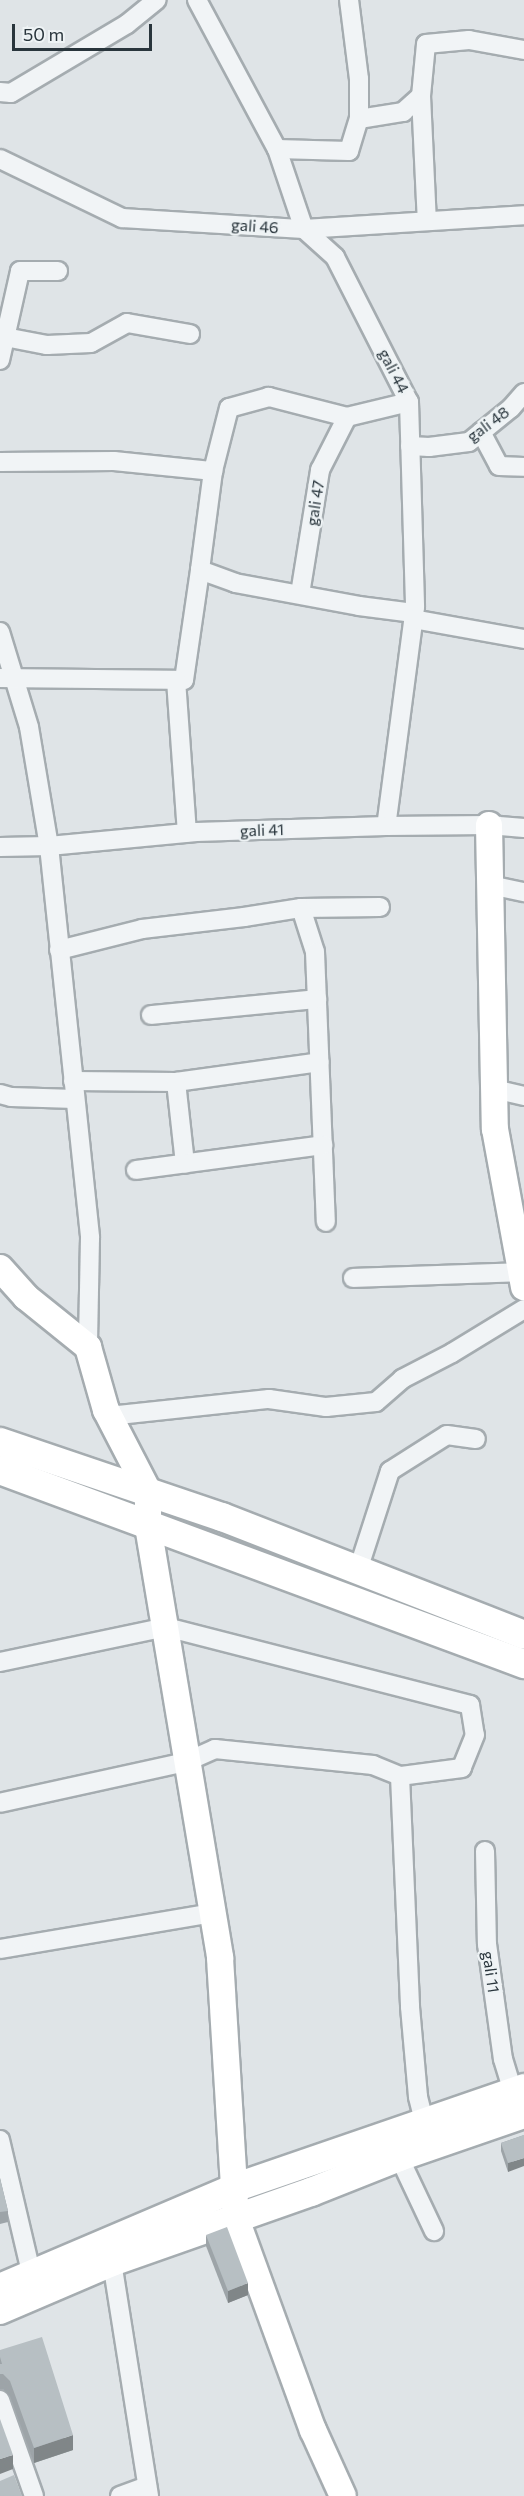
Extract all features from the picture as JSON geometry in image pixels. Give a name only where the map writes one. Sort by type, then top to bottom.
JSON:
[{"type":"main road","points":[[0,1442],[148,1491],[524,1635]]},
{"type":"main road","points":[[0,1470],[524,1664]]},
{"type":"main road","points":[[0,2310],[34,2285],[234,2188],[424,2121],[520,2098]]},
{"type":"main road","points":[[0,2288],[34,2285],[112,2262],[236,2219],[399,2157],[520,2098]]},
{"type":"street","points":[[0,92],[11,93],[127,24],[157,0]]},
{"type":"street","name":"gali 44","points":[[197,0],[277,149],[304,229],[334,256],[409,402],[413,616],[386,826]]},
{"type":"street","points":[[277,149],[350,151],[359,119],[359,79],[350,0]]},
{"type":"street","points":[[427,221],[421,96],[426,44],[469,40],[524,50]]},
{"type":"street","points":[[359,119],[403,112],[421,96]]},
{"type":"street","name":"gali 46","points":[[0,159],[122,218],[304,229],[524,215]]},
{"type":"street","points":[[0,360],[20,271],[58,272]]},
{"type":"street","points":[[5,337],[47,345],[91,343],[128,324],[190,334]]},
{"type":"street","name":"gali 48","points":[[410,446],[429,447],[469,442],[511,408],[524,393]]},
{"type":"street","points":[[7,678],[184,680],[213,471],[229,408],[269,397],[347,417],[409,402]]},
{"type":"street","name":"gali 47","points":[[300,594],[320,470],[347,417]]},
{"type":"street","points":[[481,432],[499,466],[524,467]]},
{"type":"street","points":[[0,462],[114,461],[213,471]]},
{"type":"street","points":[[200,570],[235,583],[524,639]]},
{"type":"street","points":[[0,632],[7,678],[28,727],[49,846],[90,1238],[88,1347],[109,1416],[148,1491],[148,1526],[220,1958],[236,2219],[313,2430],[343,2496]]},
{"type":"street","points":[[176,680],[187,832]]},
{"type":"street","points":[[353,1278],[523,1280],[495,1129],[489,825]]},
{"type":"street","name":"gali 41","points":[[0,847],[49,846],[187,832],[386,826],[489,825],[524,828]]},
{"type":"street","points":[[490,885],[524,892]]},
{"type":"street","points":[[59,950],[142,929],[301,908],[380,907]]},
{"type":"street","points":[[301,908],[315,952],[327,1222]]},
{"type":"street","points":[[151,1015],[317,999]]},
{"type":"street","points":[[0,1094],[11,1097],[176,1082],[320,1062]]},
{"type":"street","points":[[176,1082],[185,1164]]},
{"type":"street","points":[[494,1089],[524,1096]]},
{"type":"street","points":[[136,1170],[323,1145]]},
{"type":"street","points":[[0,1268],[27,1297],[88,1347]]},
{"type":"street","points":[[109,1416],[269,1399],[327,1407],[376,1402],[402,1379],[452,1353],[524,1309]]},
{"type":"street","points":[[358,1570],[390,1470],[447,1435],[477,1439]]},
{"type":"street","points":[[0,1662],[166,1627],[470,1704],[475,1735],[462,1768],[400,1776],[373,1765],[215,1749],[186,1762],[0,1803]]},
{"type":"street","points":[[400,1776],[410,2007],[418,2097],[424,2121]]},
{"type":"street","name":"gali 11","points":[[485,1851],[487,1944],[503,2059],[520,2098]]},
{"type":"street","points":[[0,1949],[212,1913]]},
{"type":"street","points":[[0,2140],[34,2285]]},
{"type":"street","points":[[399,2157],[434,2231]]},
{"type":"street","points":[[112,2262],[148,2491],[120,2496]]},
{"type":"street","points":[[0,2400],[34,2496]]},
{"type":"building","points":[[524,2135],[524,2158],[508,2163],[501,2143]]},
{"type":"building","points":[[0,2178],[8,2211],[0,2212]]},
{"type":"building","points":[[227,2227],[248,2283],[228,2291],[206,2235]]},
{"type":"building","points":[[42,2337],[73,2435],[34,2448],[10,2381],[0,2374],[0,2364],[2,2364],[0,2350]]},
{"type":"building","points":[[0,2419],[13,2455],[0,2459]]},
{"type":"building","points":[[14,2475],[22,2496],[0,2496],[0,2481]]}]
